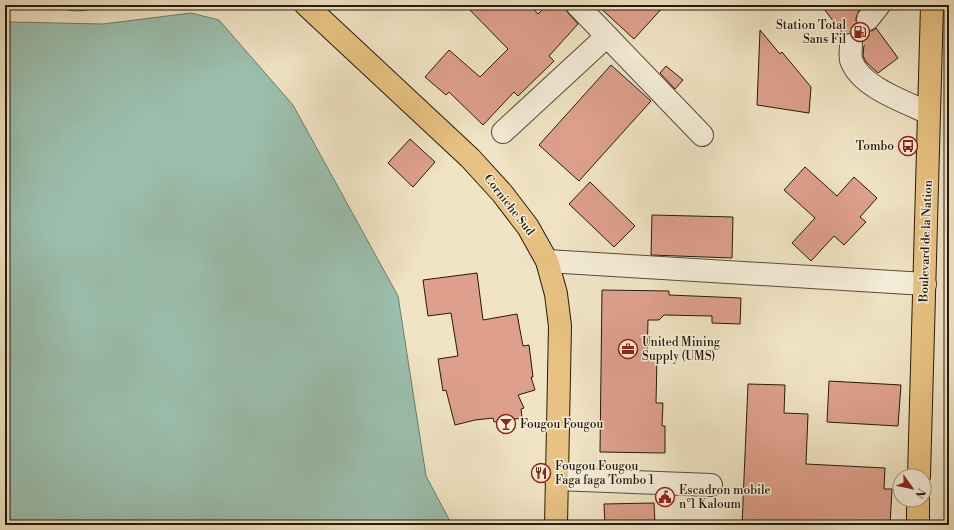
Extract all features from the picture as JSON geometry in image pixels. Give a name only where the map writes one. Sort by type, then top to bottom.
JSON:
[{"type":"main road","name":"Corniche Sud","points":[[306,5],[470,158],[502,193],[528,227],[547,261],[556,294],[560,326],[556,525]]},
{"type":"main road","name":"Boulevard de la Nation","points":[[919,468],[932,5]]},
{"type":"main road","points":[[918,508],[918,525]]},
{"type":"street","points":[[577,5],[702,135]]},
{"type":"street","points":[[503,132],[607,36]]},
{"type":"street","points":[[851,45],[850,58],[856,71],[873,86],[929,114]]},
{"type":"street","points":[[547,261],[924,284]]},
{"type":"street","points":[[556,479],[711,486]]},
{"type":"shaded area","points":[[58,5],[109,5],[90,10],[76,11]]},
{"type":"shaded area","points":[[191,13],[219,20],[293,105],[398,296],[426,476],[452,525],[5,525],[5,20],[10,22],[103,24]]},
{"type":"building","points":[[465,5],[530,5],[538,14],[547,5],[565,5],[568,13],[578,24],[549,56],[554,61],[518,96],[514,92],[483,125],[449,92],[446,95],[425,77],[449,50],[480,77],[508,49]]},
{"type":"building","points":[[597,5],[665,5],[634,39]]},
{"type":"building","name":"Station Total Sans Fil","points":[[821,5],[858,5],[860,8],[856,18],[856,23],[860,29],[872,31],[876,28],[898,58],[878,73],[866,62],[863,56],[864,45],[862,39],[857,34],[852,33],[844,35]]},
{"type":"building","points":[[760,30],[780,54],[782,52],[811,87],[809,113],[757,105]]},
{"type":"building","points":[[611,65],[651,101],[579,181],[539,145]]},
{"type":"building","points":[[666,66],[683,80],[675,89],[660,73]]},
{"type":"building","points":[[410,139],[435,162],[413,187],[388,163]]},
{"type":"building","points":[[805,167],[837,196],[854,177],[877,198],[860,217],[866,222],[844,245],[834,236],[811,261],[792,243],[815,218],[784,190]]},
{"type":"building","points":[[590,182],[635,226],[614,247],[569,204]]},
{"type":"building","points":[[652,215],[733,217],[732,258],[651,255]]},
{"type":"building","points":[[477,273],[483,320],[517,314],[523,346],[529,345],[533,377],[531,377],[535,390],[518,395],[524,408],[521,409],[522,418],[494,422],[493,418],[475,420],[455,425],[446,390],[443,391],[438,359],[458,356],[451,313],[428,316],[423,280]]},
{"type":"building","points":[[602,290],[669,291],[669,295],[741,298],[740,324],[712,323],[712,316],[664,315],[659,320],[648,320],[647,358],[657,357],[656,403],[663,403],[662,426],[665,426],[665,453],[600,452]]},
{"type":"building","points":[[829,381],[901,385],[898,426],[827,422]]},
{"type":"building","points":[[748,384],[785,385],[784,413],[808,414],[806,464],[885,468],[884,489],[892,489],[890,525],[742,525]]},
{"type":"building","points":[[654,503],[655,525],[605,525],[604,504]]},
{"type":"tunnel","points":[[851,45],[868,19]]},
{"type":"place","name":"Station Total Sans Fil","points":[[860,32]]},
{"type":"place","name":"Tombo","points":[[908,146]]},
{"type":"place","name":"United Mining Supply (UMS)","points":[[628,349]]},
{"type":"place","name":"Fougou Fougou","points":[[506,424]]},
{"type":"place","name":"Fougou Fougou Faga faga Tombo 1","points":[[541,473]]},
{"type":"place","name":"Escadron mobile n°1 Kaloum","points":[[665,497]]}]
